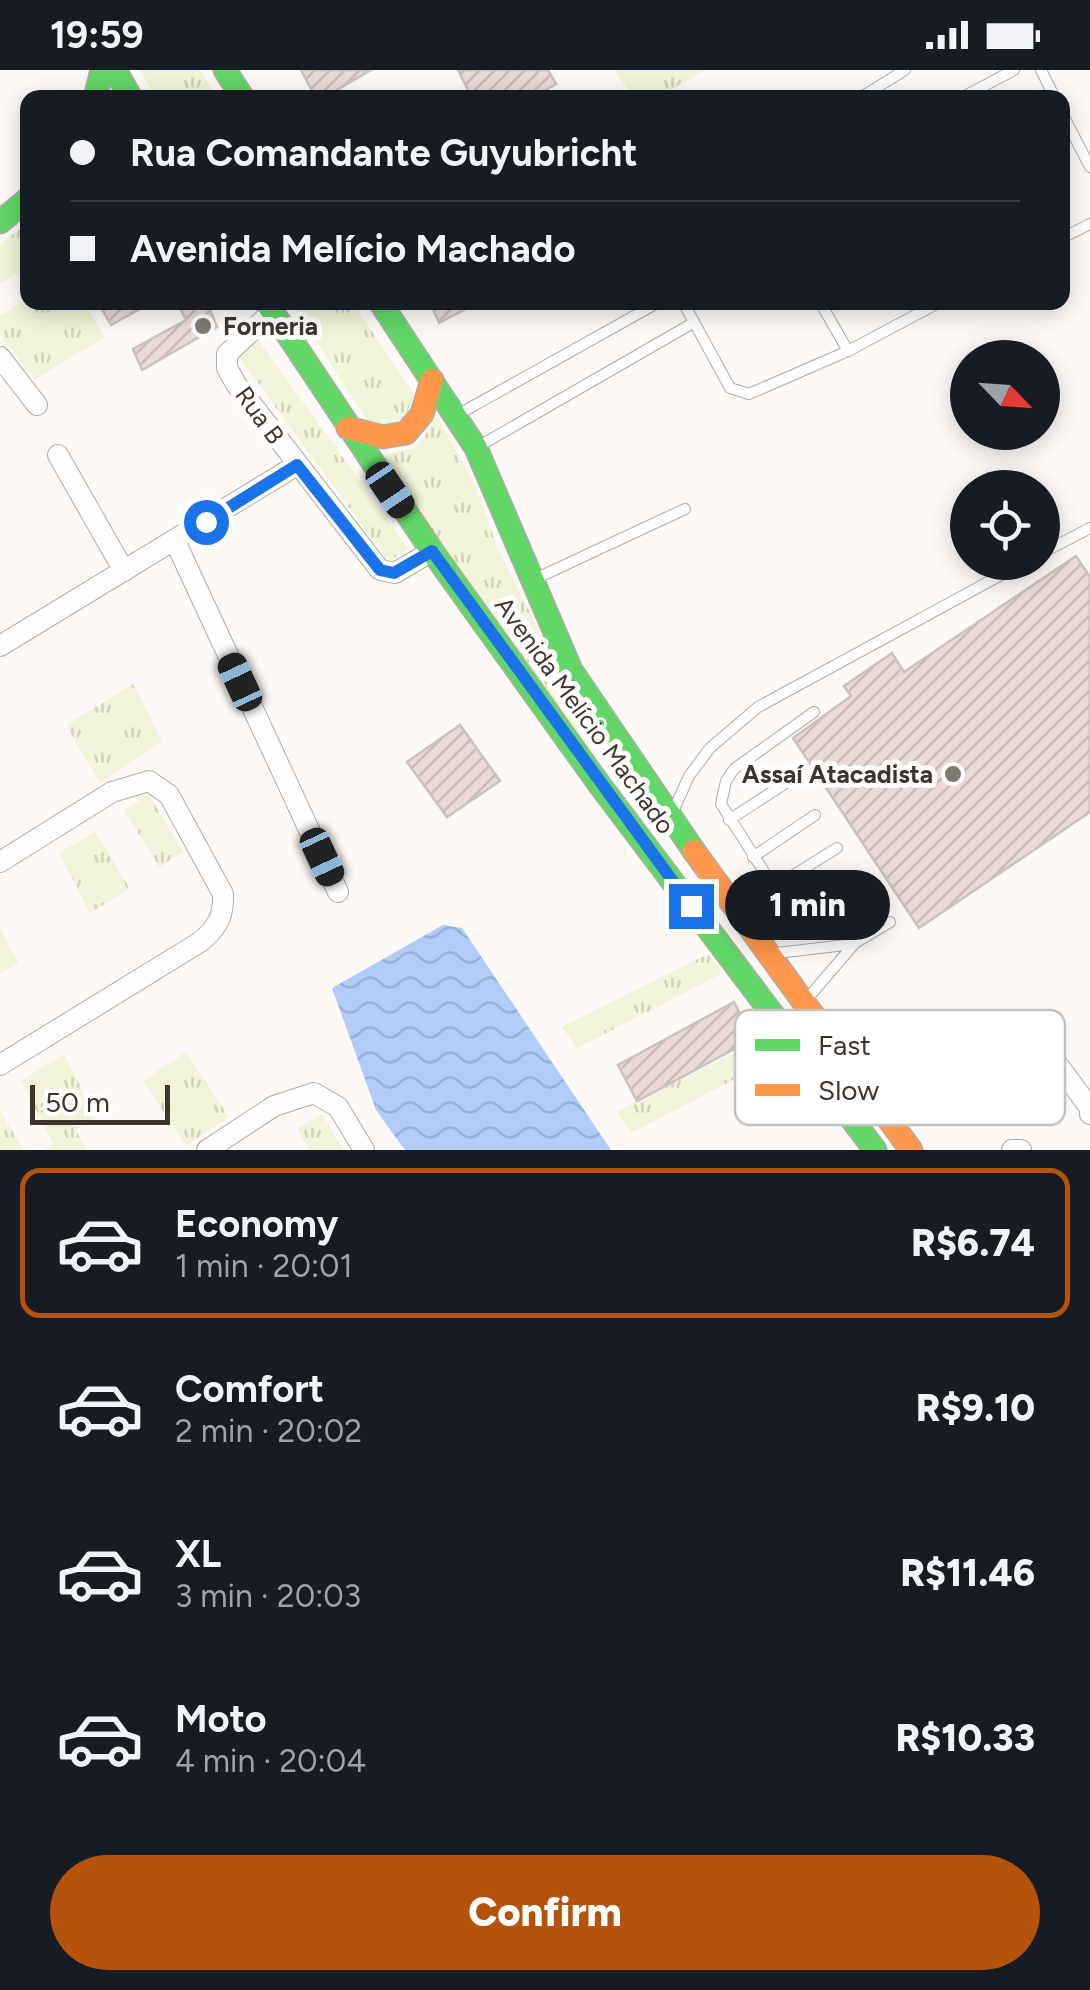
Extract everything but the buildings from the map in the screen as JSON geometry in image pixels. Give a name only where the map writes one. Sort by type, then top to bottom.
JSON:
[{"type":"main road","points":[[0,222],[20,206]]},
{"type":"main road","name":"Avenida Melício Machado","points":[[271,310],[432,551],[771,1010]]},
{"type":"main road","name":"Avenida Melício Machado","points":[[385,310],[476,448],[571,670],[670,818],[807,1010]]},
{"type":"main road","points":[[348,428],[388,441],[404,436],[426,408],[432,380]]},
{"type":"main road","name":"Avenida Melício Machado","points":[[857,1125],[875,1150]]},
{"type":"main road","name":"Avenida Melício Machado","points":[[892,1125],[910,1150]]},
{"type":"street","name":"Rua B","points":[[266,310],[233,344],[227,368],[380,570],[394,573],[432,551]]},
{"type":"street","points":[[0,357],[38,406]]},
{"type":"street","points":[[58,454],[124,571]]},
{"type":"street","points":[[0,646],[297,465]]},
{"type":"street","points":[[175,541],[338,892]]},
{"type":"street","points":[[0,862],[112,792],[149,781],[168,795],[223,894],[221,919],[200,942],[0,1065]]},
{"type":"street","points":[[1065,1074],[1090,1108],[1090,1114]]},
{"type":"street","points":[[208,1150],[274,1106],[314,1092],[326,1097],[364,1150]]},
{"type":"street","points":[[1012,1150],[1021,1150]]},
{"type":"lane","points":[[873,90],[906,70]]},
{"type":"lane","points":[[976,90],[1014,70]]},
{"type":"lane","points":[[1070,128],[1090,167]]},
{"type":"lane","points":[[455,416],[645,310]]},
{"type":"lane","points":[[687,310],[730,388],[740,393],[764,391],[925,310]]},
{"type":"lane","points":[[825,310],[848,351]]},
{"type":"lane","points":[[476,448],[694,323]]},
{"type":"lane","points":[[532,580],[685,508]]},
{"type":"lane","points":[[1060,544],[1090,528]]},
{"type":"lane","points":[[670,818],[689,776],[710,748],[758,707],[993,580]]},
{"type":"lane","points":[[814,712],[734,769],[721,804],[790,914],[799,918],[832,912],[855,943]]},
{"type":"lane","points":[[729,820],[795,777]]},
{"type":"lane","points":[[753,857],[815,815]]},
{"type":"lane","points":[[774,888],[836,848]]},
{"type":"lane","points":[[803,1004],[855,943],[890,922]]},
{"type":"lane","points":[[766,952],[785,954],[855,943]]},
{"type":"green space","points":[[139,70],[201,70],[212,90],[151,90]]},
{"type":"green space","points":[[614,70],[704,70],[671,90],[628,90]]},
{"type":"green space","points":[[20,229],[20,273],[0,283],[0,245]]},
{"type":"green space","points":[[20,303],[20,310],[89,310],[105,337],[35,379],[0,335],[0,316]]},
{"type":"green space","points":[[296,310],[358,310],[415,395],[399,429],[371,426]]},
{"type":"green space","points":[[259,341],[408,548],[389,562],[239,357],[244,347]]},
{"type":"green space","points":[[437,417],[476,487],[499,552],[589,728],[578,734],[373,457],[416,448]]},
{"type":"green space","points":[[134,684],[162,742],[100,783],[66,725]]},
{"type":"green space","points":[[149,795],[183,852],[159,867],[124,810]]},
{"type":"green space","points":[[95,832],[130,889],[90,913],[59,853]]},
{"type":"green space","points":[[0,929],[18,962],[0,974]]},
{"type":"green space","points":[[708,954],[723,973],[577,1048],[562,1027]]},
{"type":"green space","points":[[186,1052],[229,1117],[186,1146],[143,1081]]},
{"type":"green space","points":[[735,1053],[735,1079],[631,1133],[617,1111]]},
{"type":"green space","points":[[64,1054],[96,1116],[76,1130],[87,1150],[44,1150],[53,1143],[21,1081]]},
{"type":"green space","points":[[0,1111],[24,1150],[0,1150]]},
{"type":"green space","points":[[322,1114],[344,1150],[310,1150],[297,1129]]},
{"type":"water","points":[[443,925],[462,928],[611,1150],[405,1150],[376,1110],[332,988]]},
{"type":"traffic: fast","points":[[97,90],[102,70]]},
{"type":"traffic: fast","points":[[115,70],[126,90]]},
{"type":"traffic: fast","points":[[225,70],[238,90]]},
{"type":"traffic: fast","points":[[0,222],[20,206]]},
{"type":"traffic: fast","points":[[271,310],[432,551],[599,784],[769,1010]]},
{"type":"traffic: fast","points":[[385,310],[476,448],[571,670],[694,851]]},
{"type":"traffic: fast","points":[[856,1125],[875,1150]]},
{"type":"traffic: slow","points":[[348,428],[383,437],[406,433],[422,414],[432,380]]},
{"type":"traffic: slow","points":[[694,851],[809,1010]]},
{"type":"traffic: slow","points":[[893,1125],[911,1150]]},
{"type":"place","name":"Forneria","points":[[203,326]]},
{"type":"place","name":"Assaí Atacadista","points":[[953,774]]},
{"type":"route","points":[[206,522],[297,465],[380,570],[394,573],[432,551],[691,906]]}]
